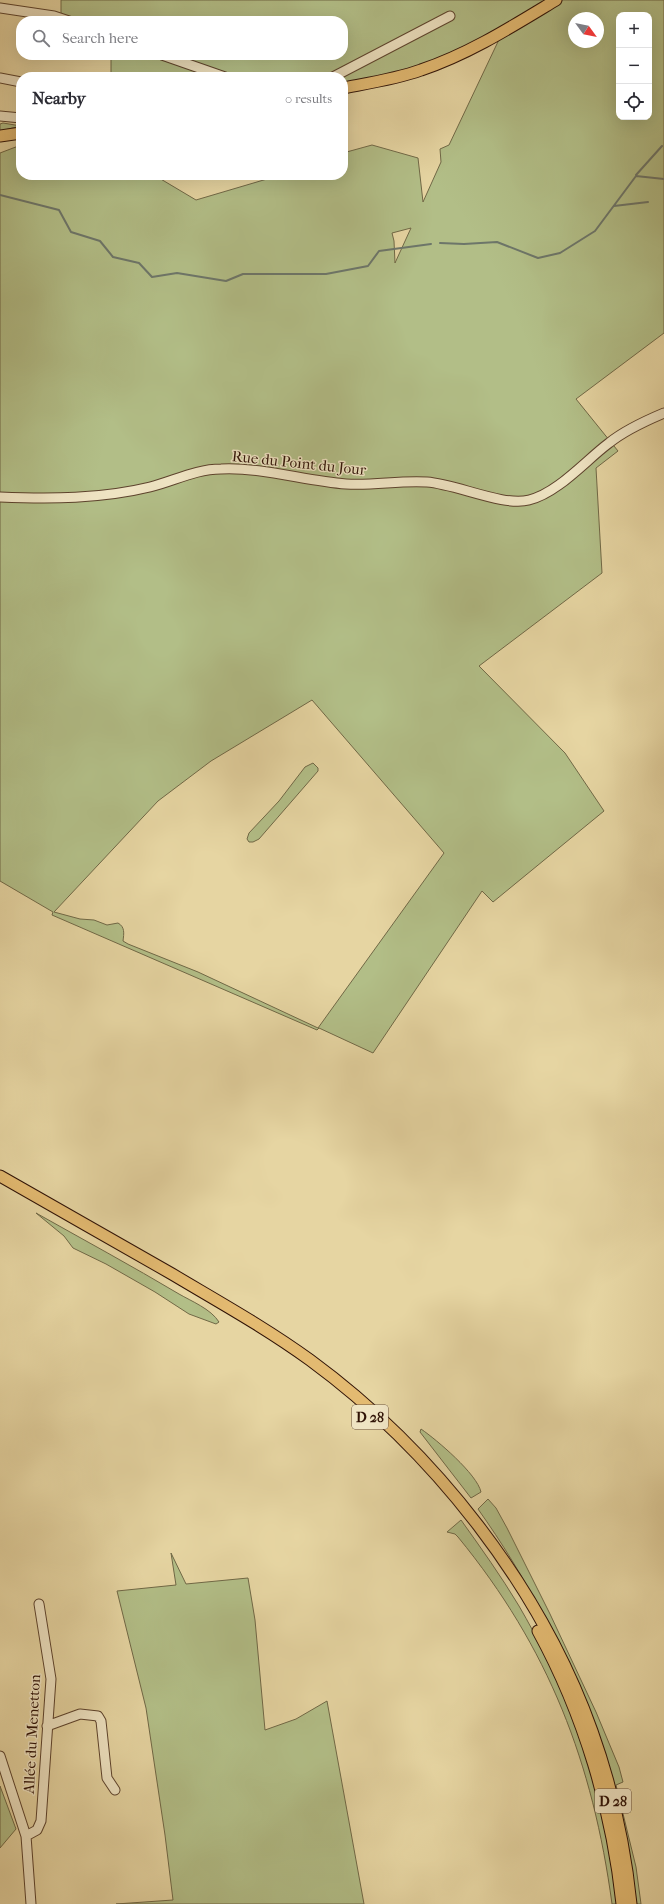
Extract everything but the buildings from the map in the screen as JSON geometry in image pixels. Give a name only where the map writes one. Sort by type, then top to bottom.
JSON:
[{"type":"main road","points":[[348,87],[421,70],[450,59],[478,46],[556,0]]},
{"type":"main road","points":[[0,136],[16,134]]},
{"type":"main road","points":[[0,141],[16,135]]},
{"type":"main road","name":"D 28","points":[[0,1176],[238,1312],[302,1355],[344,1386],[396,1432],[445,1484],[492,1545],[522,1589],[553,1644],[581,1702],[604,1766],[616,1810],[631,1904]]},
{"type":"main road","name":"D 28","points":[[0,1183],[238,1321],[304,1364],[377,1423],[452,1502],[485,1546],[513,1588],[539,1634],[563,1683],[583,1734],[600,1786],[616,1862],[622,1904]]},
{"type":"street","points":[[0,8],[54,16]]},
{"type":"street","points":[[343,72],[450,16]]},
{"type":"street","points":[[176,60],[211,72]]},
{"type":"street","points":[[0,78],[16,81]]},
{"type":"street","points":[[0,116],[16,118]]},
{"type":"street","name":"Rue du Point du Jour","points":[[0,497],[46,498],[109,494],[150,487],[193,472],[221,469],[255,471],[345,484],[372,485],[413,481],[437,483],[512,502],[530,500],[546,492],[570,476],[609,442],[627,431],[664,413]]},
{"type":"street","name":"Allée du Menetton","points":[[26,1836],[37,1830],[41,1821],[51,1679],[39,1604]]},
{"type":"street","points":[[47,1726],[80,1714],[98,1716],[101,1721],[107,1778],[115,1790]]},
{"type":"street","points":[[0,1756],[26,1836],[31,1904]]},
{"type":"green space","points":[[61,0],[664,0],[664,333],[576,399],[618,451],[596,468],[602,573],[479,666],[565,753],[604,811],[493,902],[482,891],[373,1053],[319,1028],[317,1030],[52,915],[53,912],[0,881],[0,153],[16,147],[16,180],[162,180],[196,200],[264,180],[348,180],[348,152],[372,145],[418,158],[423,202],[441,162],[440,149],[449,145],[504,29],[443,58],[385,77],[348,81],[348,72],[217,72],[183,60],[348,60],[348,16],[64,16],[61,15]],"holes":[[[411,228],[395,263],[392,233]],[[312,700],[444,853],[318,1028],[198,972],[128,944],[123,941],[123,928],[118,923],[107,925],[94,920],[80,919],[54,912],[158,801],[211,761]]]},
{"type":"green space","points":[[111,60],[165,60],[197,72],[111,72]]},
{"type":"green space","points":[[3,123],[16,125],[16,127],[0,131],[0,124]]},
{"type":"green space","points":[[313,763],[318,768],[318,771],[259,839],[249,842],[247,839],[249,833],[279,801],[305,767]]},
{"type":"green space","points":[[36,1213],[200,1306],[211,1313],[219,1322],[216,1324],[189,1314],[155,1292],[106,1264],[73,1248],[64,1236]]},
{"type":"green space","points":[[421,1429],[456,1458],[472,1476],[481,1492],[471,1498],[420,1432]]},
{"type":"green space","points":[[488,1499],[496,1508],[507,1528],[550,1614],[596,1712],[619,1767],[623,1782],[616,1785],[636,1867],[641,1904],[635,1904],[542,1615],[512,1561],[478,1509]]},
{"type":"green space","points":[[461,1520],[519,1606],[559,1684],[581,1739],[598,1795],[618,1904],[612,1904],[604,1852],[593,1803],[579,1755],[562,1709],[542,1665],[518,1621],[490,1579],[458,1537],[455,1534],[447,1532]]},
{"type":"green space","points":[[171,1553],[186,1584],[248,1578],[255,1620],[265,1730],[296,1719],[327,1701],[364,1904],[116,1904],[173,1900],[146,1708],[117,1591],[176,1585]]},
{"type":"green space","points":[[0,1786],[16,1829],[0,1848]]},
{"type":"waterway","points":[[636,175],[662,146]]},
{"type":"waterway","points":[[440,243],[464,244],[497,242],[538,258],[560,253],[595,231],[636,176],[664,179]]},
{"type":"waterway","points":[[0,195],[59,210],[71,232],[100,241],[113,257],[139,263],[152,277],[177,273],[226,281],[243,274],[326,274],[368,266],[379,251],[431,244]]},
{"type":"waterway","points":[[614,206],[648,202]]}]
